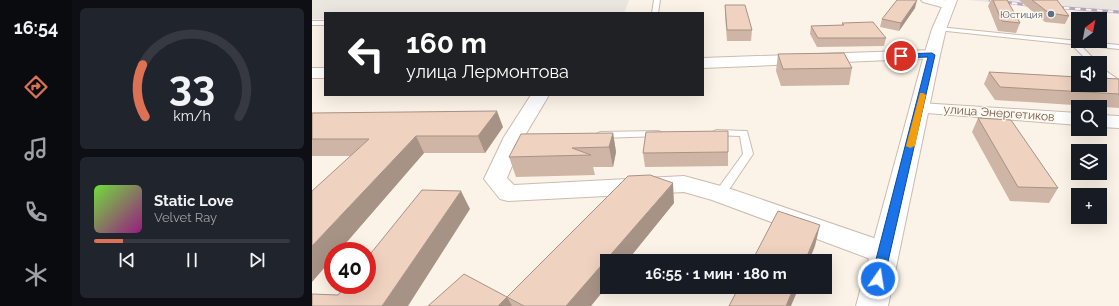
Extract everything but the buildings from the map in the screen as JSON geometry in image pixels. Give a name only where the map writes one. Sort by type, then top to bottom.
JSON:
[{"type":"street","points":[[872,306],[932,55],[939,29],[950,3],[927,0]]},
{"type":"street","points":[[704,63],[932,55]]},
{"type":"street","points":[[312,73],[324,73]]},
{"type":"street","points":[[539,96],[495,179],[508,193],[684,184],[720,194],[884,253]]},
{"type":"street","name":"улица Энергетиков","points":[[920,108],[1071,119]]},
{"type":"street","points":[[1107,121],[1119,122]]},
{"type":"lane","points":[[655,12],[657,0]]},
{"type":"lane","points":[[312,23],[324,23]]},
{"type":"lane","points":[[939,29],[1071,42]]},
{"type":"lane","points":[[1107,46],[1119,47]]},
{"type":"lane","points":[[1078,48],[1087,56]]},
{"type":"lane","points":[[1107,75],[1119,86]]},
{"type":"lane","points":[[1107,86],[1119,86]]},
{"type":"lane","points":[[704,134],[744,133],[748,154],[720,194]]},
{"type":"lane","points":[[593,136],[664,134]]},
{"type":"shaded area","points":[[312,0],[629,0],[624,12],[324,12],[324,19],[312,19]]},
{"type":"shaded area","points":[[967,0],[1119,0],[1119,14],[1107,13],[1107,12],[1087,12]]},
{"type":"railway","points":[[990,0],[1035,6]]},
{"type":"railway","points":[[1053,7],[1119,12]]},
{"type":"slow traffic","points":[[910,146],[923,95]]},
{"type":"place","name":"Юстиция","points":[[1051,14]]},
{"type":"route","points":[[878,279],[932,55],[901,56]]}]
